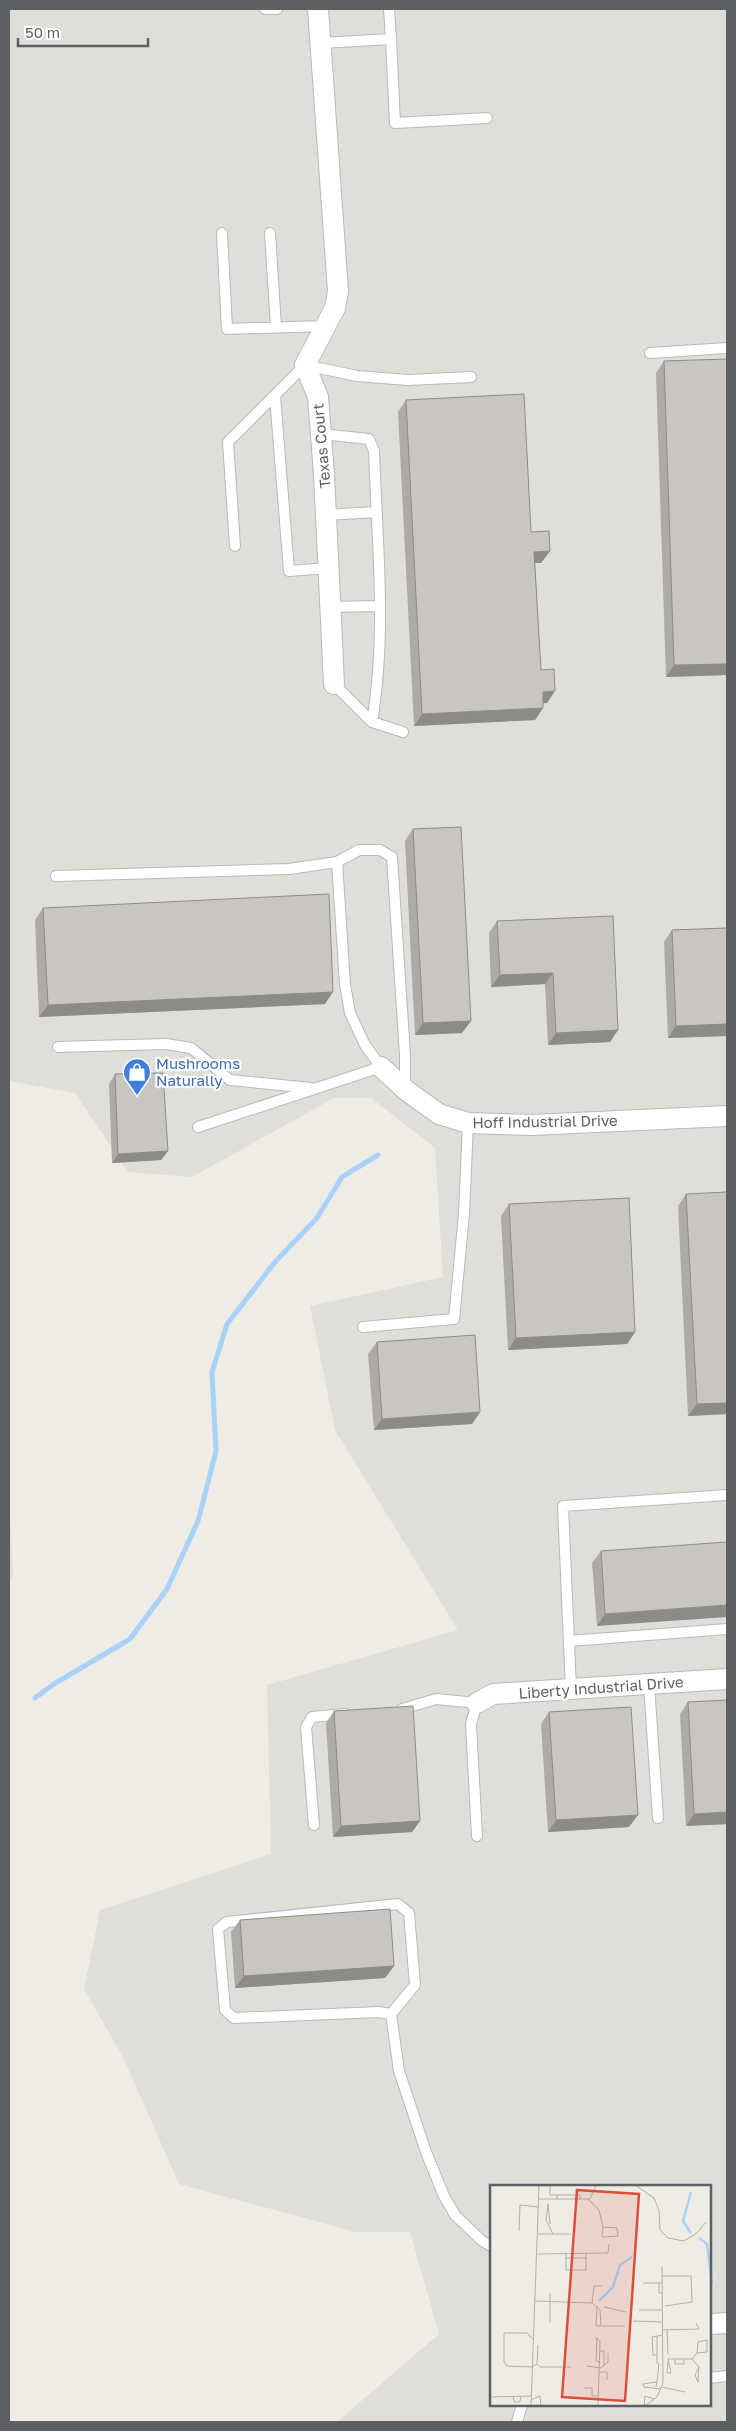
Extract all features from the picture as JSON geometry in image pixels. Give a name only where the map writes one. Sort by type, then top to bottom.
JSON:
[{"type":"street","points":[[304,365],[335,308],[338,291],[318,9]]},
{"type":"street","name":"Texas Court","points":[[304,365],[318,397],[334,684]]},
{"type":"street","name":"Hoff Industrial Drive","points":[[381,1066],[405,1089],[439,1114],[468,1123],[531,1125],[727,1116]]},
{"type":"street","name":"Liberty Industrial Drive","points":[[477,1703],[493,1694],[727,1679]]},
{"type":"street","points":[[711,2324],[727,2323]]},
{"type":"lane","points":[[265,9],[277,9]]},
{"type":"lane","points":[[389,9],[395,123],[487,118]]},
{"type":"lane","points":[[321,43],[391,39]]},
{"type":"lane","points":[[222,233],[227,328],[325,326]]},
{"type":"lane","points":[[270,233],[276,328]]},
{"type":"lane","points":[[650,353],[727,348]]},
{"type":"lane","points":[[236,546],[228,442],[304,365],[356,376],[399,379],[472,377]]},
{"type":"lane","points":[[275,396],[289,571],[328,568]]},
{"type":"lane","points":[[321,434],[369,439],[374,451],[380,606],[379,682],[372,722]]},
{"type":"lane","points":[[326,515],[376,512]]},
{"type":"lane","points":[[330,607],[380,606]]},
{"type":"lane","points":[[334,684],[372,722],[403,732]]},
{"type":"lane","points":[[56,876],[289,869],[337,862],[359,850],[380,850],[392,857],[405,1055],[405,1089]]},
{"type":"lane","points":[[198,1127],[381,1066],[365,1046],[350,1013],[345,984],[337,862]]},
{"type":"lane","points":[[58,1047],[166,1044],[191,1048],[230,1080],[316,1088]]},
{"type":"lane","points":[[363,1327],[454,1319],[464,1214],[468,1123]]},
{"type":"lane","points":[[571,1690],[563,1506],[727,1495]]},
{"type":"lane","points":[[569,1641],[727,1629]]},
{"type":"lane","points":[[649,1684],[658,1818]]},
{"type":"lane","points":[[393,1710],[410,1708],[436,1699],[477,1703],[471,1724],[477,1836]]},
{"type":"lane","points":[[314,1825],[306,1727],[312,1717],[357,1713]]},
{"type":"lane","points":[[391,2014],[379,2012],[234,2018],[225,2010],[218,1929],[227,1922],[398,1904],[409,1913],[415,1985],[391,2014],[399,2071],[426,2152],[444,2196],[455,2215],[490,2245]]},
{"type":"lane","points":[[711,2378],[727,2376]]},
{"type":"lane","points":[[517,2422],[522,2406]]},
{"type":"shaded area","points":[[9,9],[727,9],[727,2422],[337,2422],[439,2334],[410,2232],[356,2232],[179,2184],[123,2057],[84,1989],[100,1910],[271,1854],[267,1685],[458,1630],[335,1430],[310,1306],[443,1277],[435,1148],[371,1098],[334,1098],[192,1177],[128,1172],[75,1093],[9,1081]]},
{"type":"shaded area","points":[[9,1490],[13,1577],[9,1581]]},
{"type":"building","points":[[727,359],[727,664],[674,665],[664,361]]},
{"type":"building","points":[[524,394],[531,532],[549,531],[550,551],[534,552],[541,670],[554,669],[555,691],[543,692],[543,708],[422,714],[406,400]]},
{"type":"building","points":[[461,827],[471,1021],[423,1023],[413,829]]},
{"type":"building","points":[[329,894],[333,992],[48,1005],[43,908]]},
{"type":"building","points":[[613,916],[618,1030],[556,1033],[553,973],[500,975],[497,921]]},
{"type":"building","points":[[727,928],[727,1024],[676,1026],[672,930]]},
{"type":"building","points":[[163,1073],[168,1151],[118,1154],[115,1074]]},
{"type":"building","points":[[727,1192],[727,1403],[697,1404],[686,1194]]},
{"type":"building","points":[[629,1198],[635,1332],[516,1338],[509,1204]]},
{"type":"building","points":[[475,1335],[480,1412],[382,1419],[377,1342]]},
{"type":"building","points":[[727,1542],[727,1605],[605,1614],[601,1551]]},
{"type":"building","points":[[727,1700],[727,1812],[694,1814],[688,1702]]},
{"type":"building","points":[[413,1706],[420,1821],[341,1826],[334,1711]]},
{"type":"building","points":[[631,1707],[638,1815],[556,1820],[549,1712]]},
{"type":"building","points":[[390,1909],[394,1966],[244,1976],[240,1920]]},
{"type":"waterway","points":[[35,1698],[54,1684],[130,1639],[167,1589],[198,1521],[216,1451],[212,1372],[227,1324],[275,1262],[317,1218],[342,1177],[378,1155]]},
{"type":"place","name":"Mushrooms Naturally","points":[[137,1096]]}]
